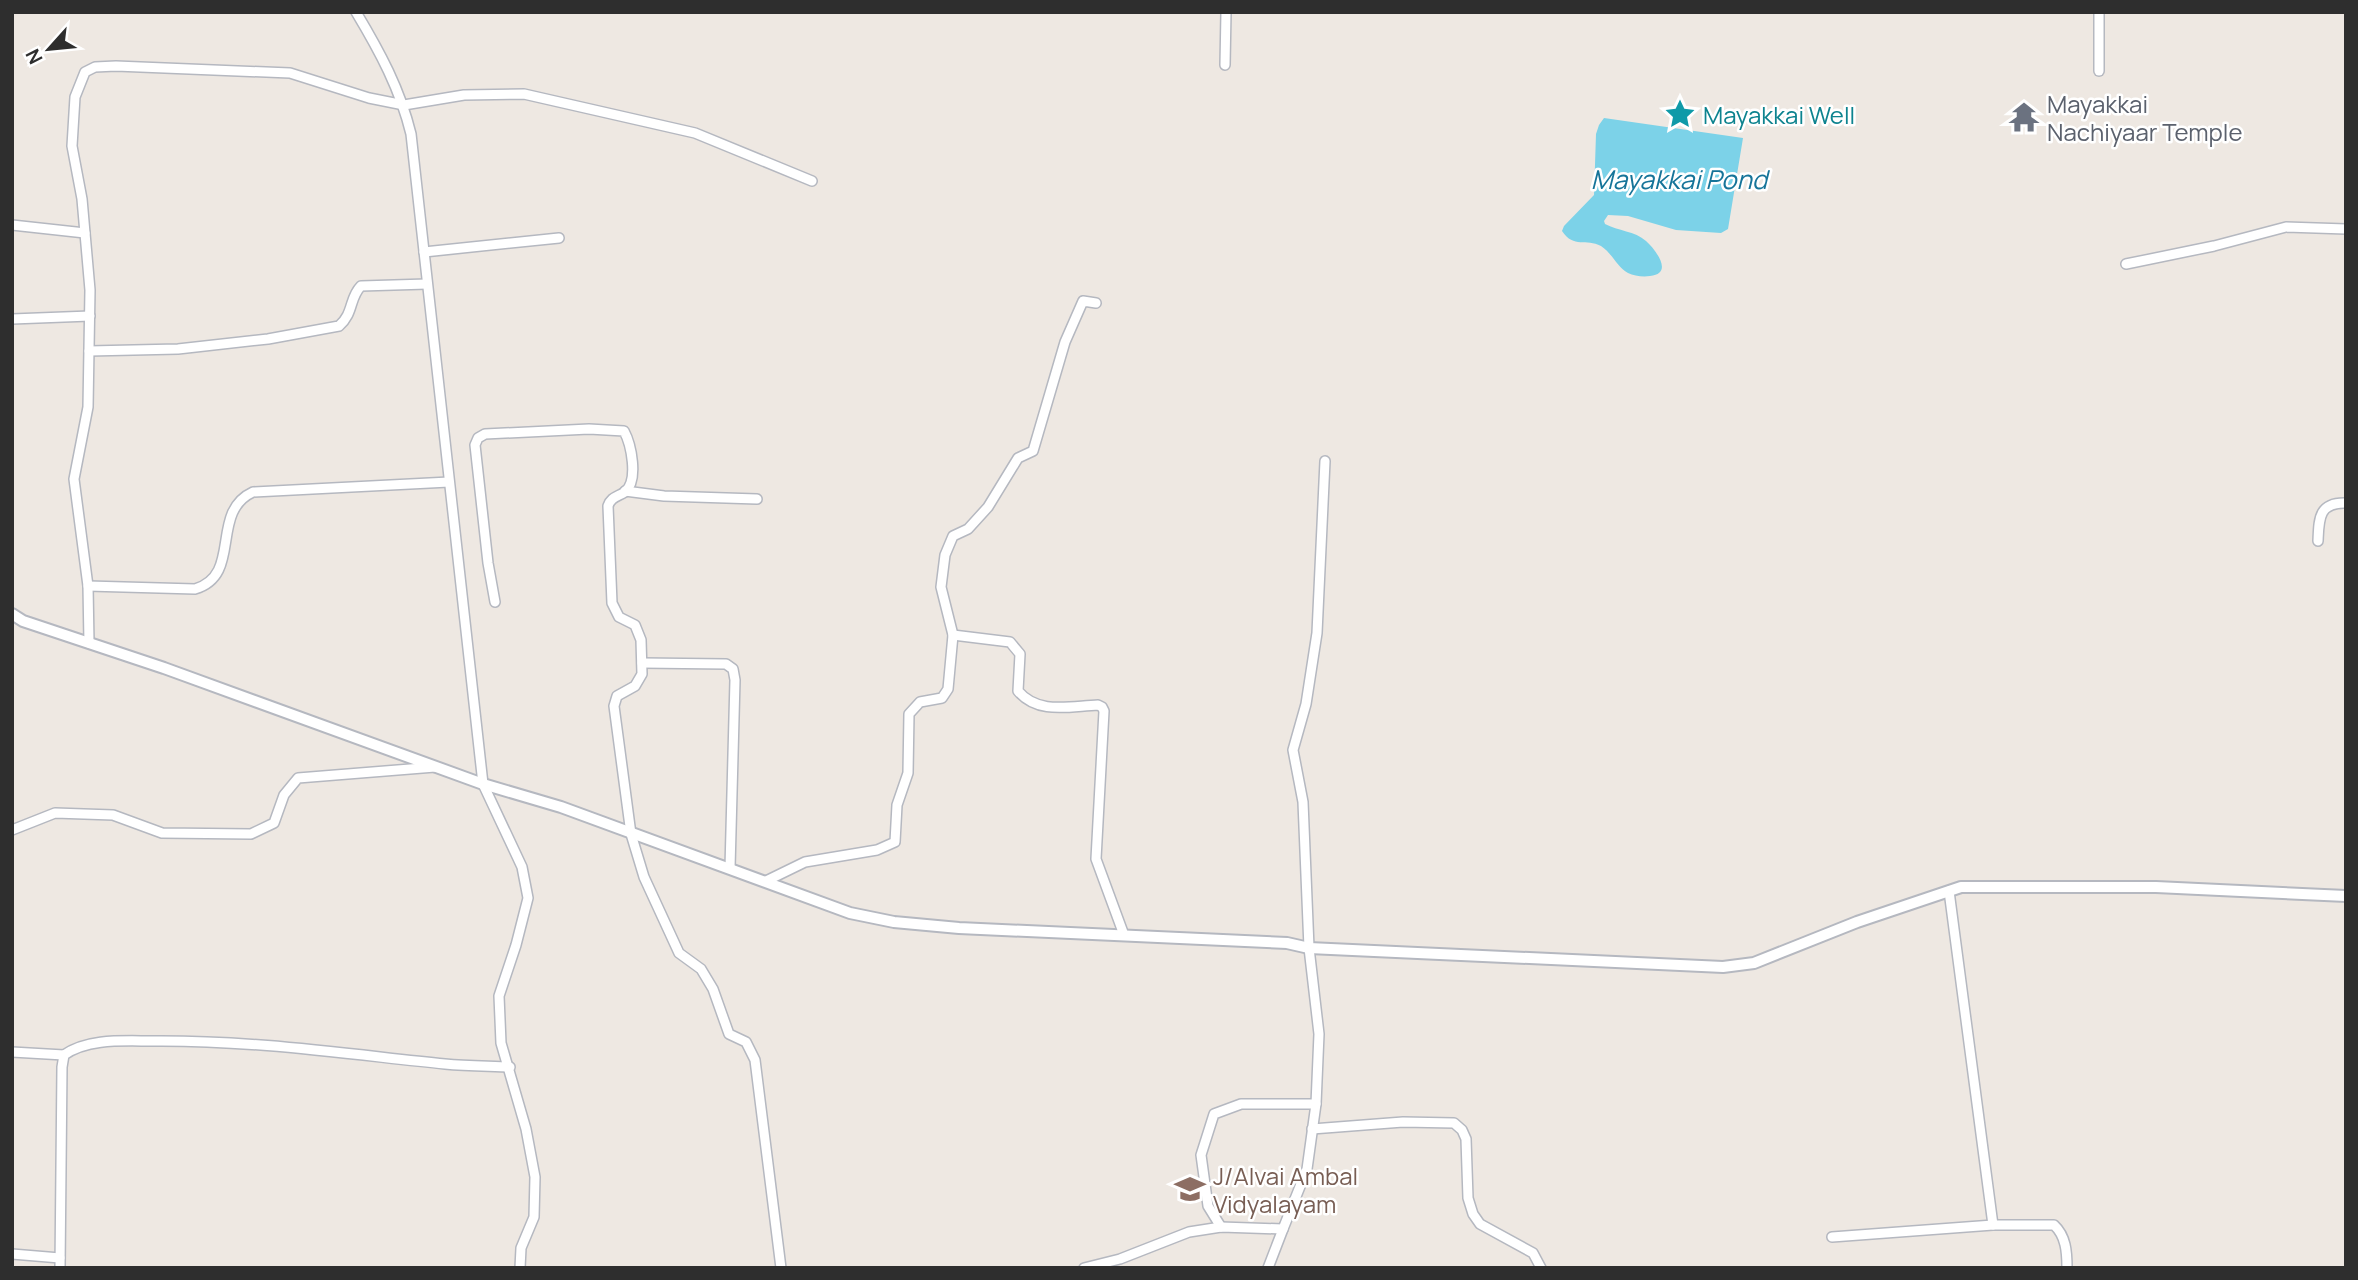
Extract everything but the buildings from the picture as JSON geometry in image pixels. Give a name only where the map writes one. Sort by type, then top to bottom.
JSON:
[{"type":"street","points":[[356,12],[384,59],[404,105],[411,134],[483,784],[522,867],[528,898],[499,996],[501,1043],[526,1129],[535,1177],[534,1217],[521,1248],[520,1268]]},
{"type":"street","points":[[1225,65],[1226,12]]},
{"type":"street","points":[[2099,12],[2099,71]]},
{"type":"street","points":[[89,643],[88,586],[74,479],[88,407],[90,290],[82,198],[72,146],[75,97],[85,72],[95,66],[290,73],[369,98],[404,105],[464,94],[524,94],[695,133],[812,181]]},
{"type":"street","points":[[12,225],[85,233]]},
{"type":"street","points":[[2126,264],[2214,246],[2286,227],[2346,229]]},
{"type":"street","points":[[424,252],[559,238]]},
{"type":"street","points":[[89,351],[178,349],[268,339],[340,326],[348,319],[356,291],[361,286],[428,284]]},
{"type":"street","points":[[765,881],[805,862],[877,850],[895,842],[897,805],[908,773],[909,714],[920,702],[942,698],[948,689],[953,635],[942,587],[944,555],[953,536],[968,529],[988,507],[1018,458],[1033,451],[1065,342],[1083,301],[1096,303]]},
{"type":"street","points":[[12,319],[90,316]]},
{"type":"street","points":[[495,602],[478,480],[475,444],[478,438],[485,434],[621,429],[628,438],[634,468],[629,486],[610,500],[608,506],[612,603],[619,617],[635,625],[641,640],[642,674],[635,687],[617,696],[614,706],[632,834],[644,877],[678,953],[701,969],[713,989],[729,1034],[746,1042],[755,1060],[780,1268]]},
{"type":"street","points":[[1268,1268],[1307,1170],[1315,1104],[1319,1034],[1309,948],[1303,802],[1293,750],[1306,705],[1317,633],[1325,461]]},
{"type":"street","points":[[88,586],[195,589],[209,585],[220,570],[232,513],[241,498],[253,492],[449,482]]},
{"type":"street","points":[[625,491],[664,496],[757,499]]},
{"type":"street","points":[[2318,541],[2319,519],[2327,506],[2335,502],[2346,503]]},
{"type":"street","points":[[12,614],[23,621],[483,784],[561,807],[850,913],[894,922],[958,928],[1287,943],[1309,948],[1723,967],[1754,963],[1857,922],[1961,887],[2156,887],[2346,897]]},
{"type":"street","points":[[953,635],[1010,642],[1020,654],[1018,691],[1027,701],[1041,707],[1102,707],[1104,710],[1096,859],[1124,935]]},
{"type":"street","points":[[642,663],[726,664],[733,668],[735,680],[730,868]]},
{"type":"street","points":[[12,830],[55,813],[113,815],[162,834],[251,834],[275,823],[284,795],[298,778],[437,766]]},
{"type":"street","points":[[1949,891],[1993,1225]]},
{"type":"street","points":[[12,1052],[64,1055],[74,1048],[108,1042],[210,1040],[449,1065],[510,1067]]},
{"type":"street","points":[[12,1254],[60,1263],[64,1055]]},
{"type":"street","points":[[1221,1227],[1208,1206],[1201,1155],[1213,1114],[1241,1104],[1315,1104]]},
{"type":"street","points":[[1312,1129],[1403,1122],[1454,1123],[1466,1139],[1468,1198],[1473,1214],[1480,1224],[1533,1253],[1541,1268]]},
{"type":"street","points":[[1832,1237],[1993,1225],[2054,1225],[2061,1231],[2067,1251],[2067,1268]]},
{"type":"street","points":[[1084,1268],[1120,1259],[1189,1232],[1221,1227],[1283,1229]]},
{"type":"water","name":"Mayakkai Pond","points":[[1604,118],[1743,138],[1728,229],[1721,233],[1676,230],[1628,216],[1608,215],[1605,224],[1642,238],[1658,256],[1661,271],[1647,276],[1628,273],[1601,246],[1571,240],[1562,231],[1594,195],[1596,134]]},
{"type":"place","name":"Mayakkai Well","points":[[1680,114]]},
{"type":"place","name":"Mayakkai Nachiyaar Temple","points":[[2024,117]]},
{"type":"place","name":"J/Alvai Ambal Vidyalayam","points":[[1190,1189]]}]
